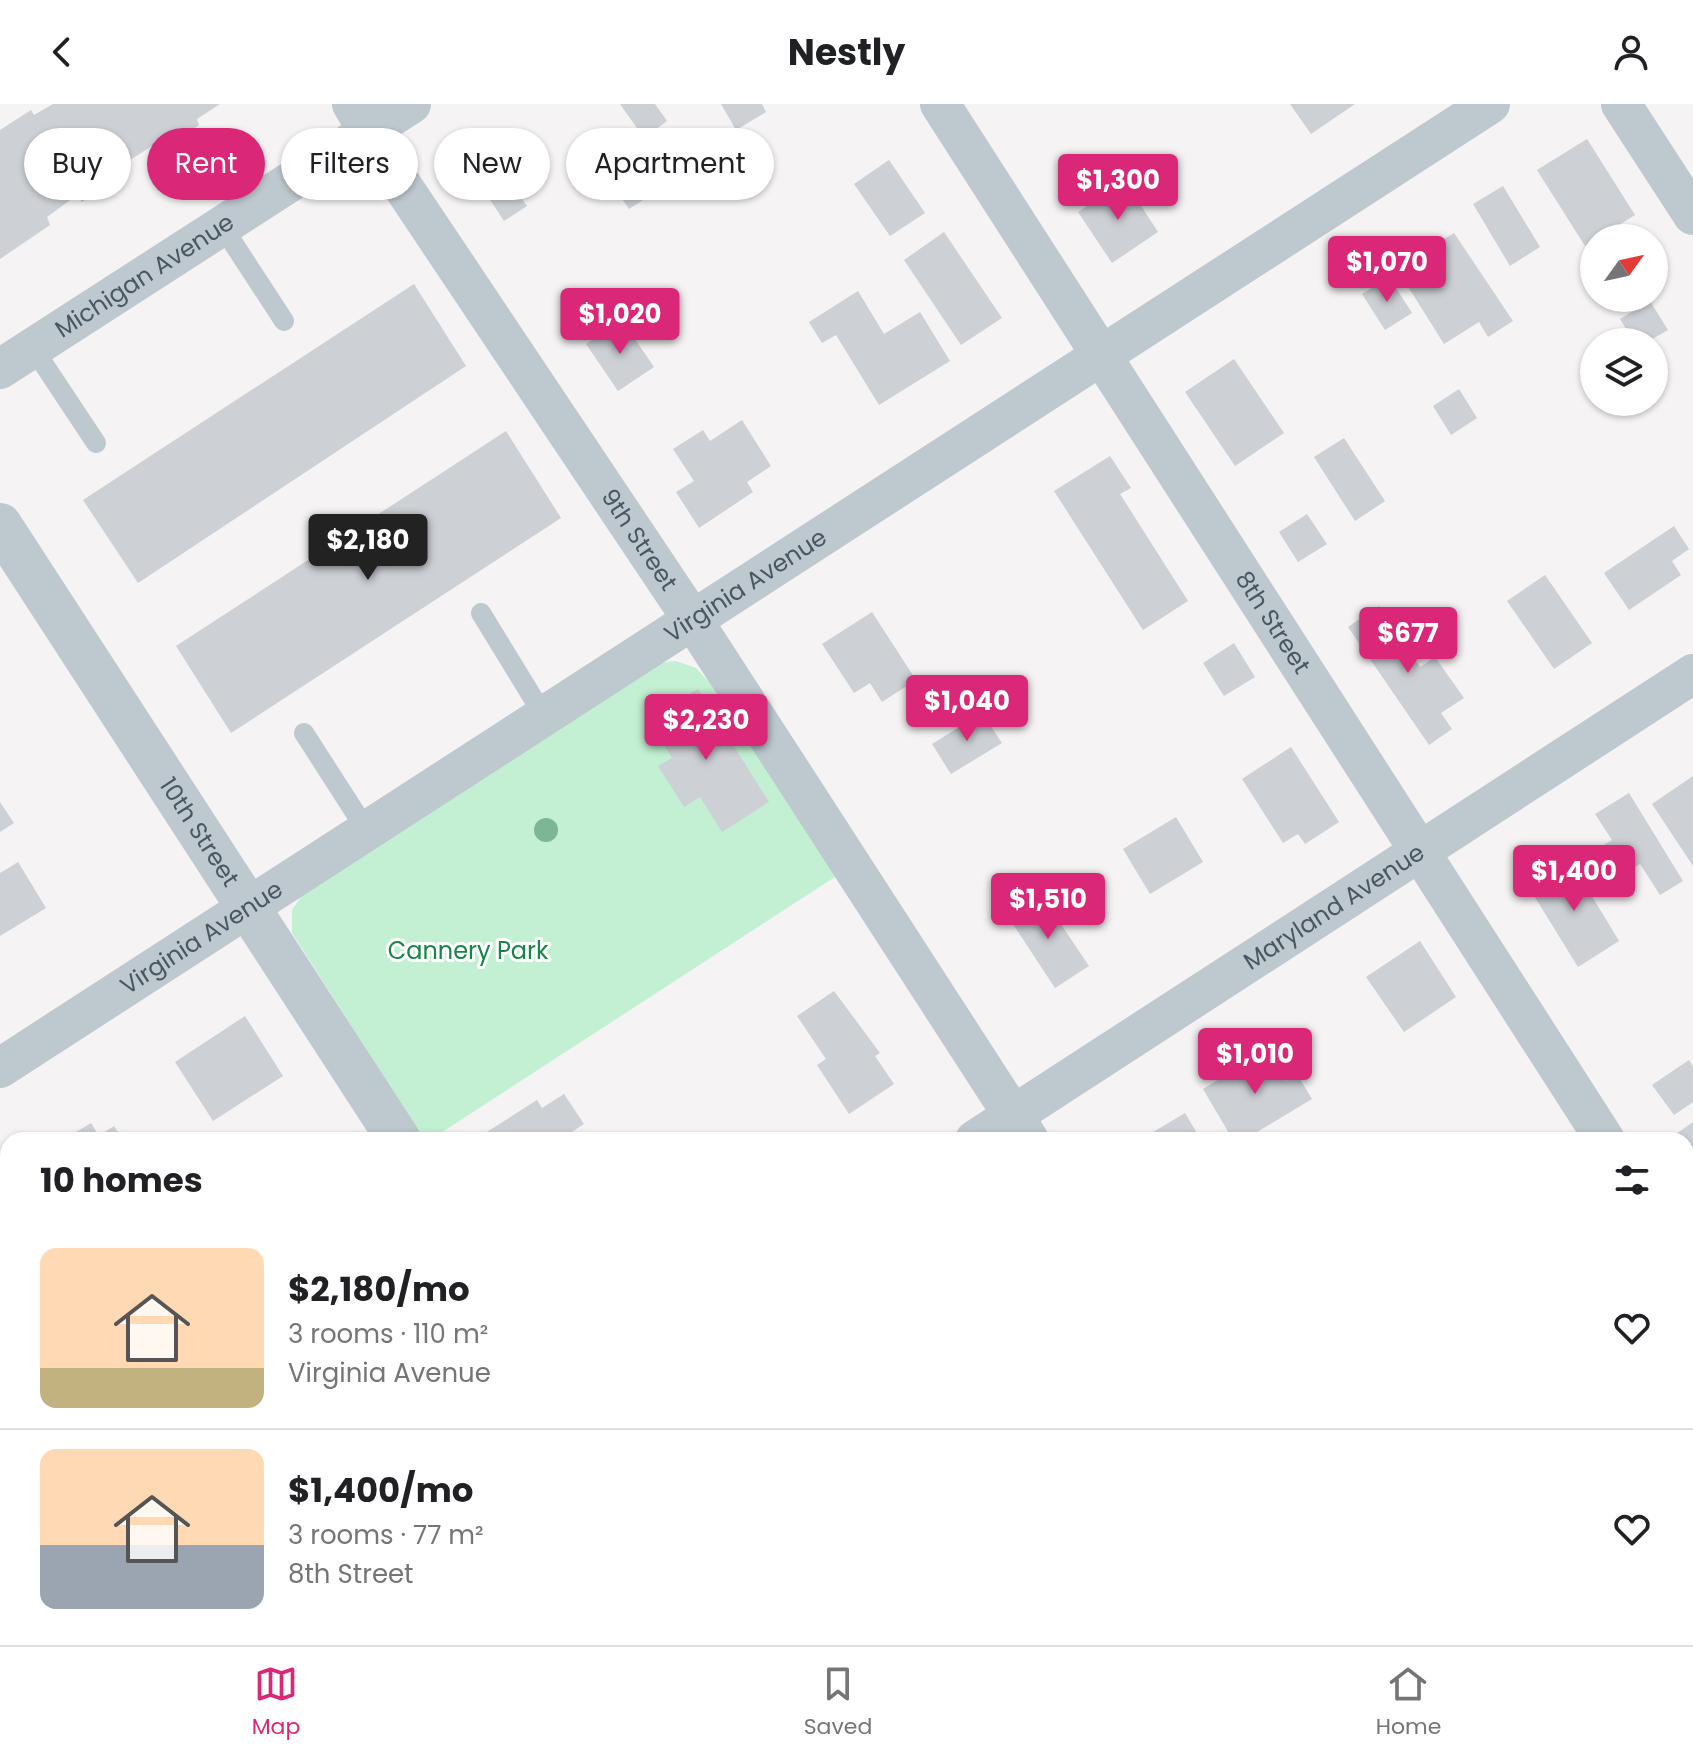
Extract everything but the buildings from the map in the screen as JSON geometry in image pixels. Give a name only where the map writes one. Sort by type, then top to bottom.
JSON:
[{"type":"street","name":"Michigan Avenue","points":[[0,369],[222,226],[361,117],[411,104]]},
{"type":"street","name":"8th Street","points":[[940,104],[1600,1132]]},
{"type":"street","name":"Virginia Avenue","points":[[0,1068],[1490,104]]},
{"type":"street","points":[[1621,104],[1693,215]]},
{"type":"street","name":"9th Street","points":[[361,117],[383,157],[692,619],[1021,1128]]},
{"type":"street","name":"10th Street","points":[[0,525],[394,1132]]},
{"type":"street","name":"Maryland Avenue","points":[[1021,1128],[1421,850],[1693,674]]},
{"type":"lane","points":[[222,226],[284,321]]},
{"type":"lane","points":[[33,348],[96,443]]},
{"type":"lane","points":[[481,613],[544,716]]},
{"type":"lane","points":[[304,733],[367,831]]},
{"type":"green space","name":"Cannery Park","points":[[676,661],[696,668],[708,681],[838,875],[442,1132],[419,1132],[292,933],[292,910],[305,891],[658,663]]}]
